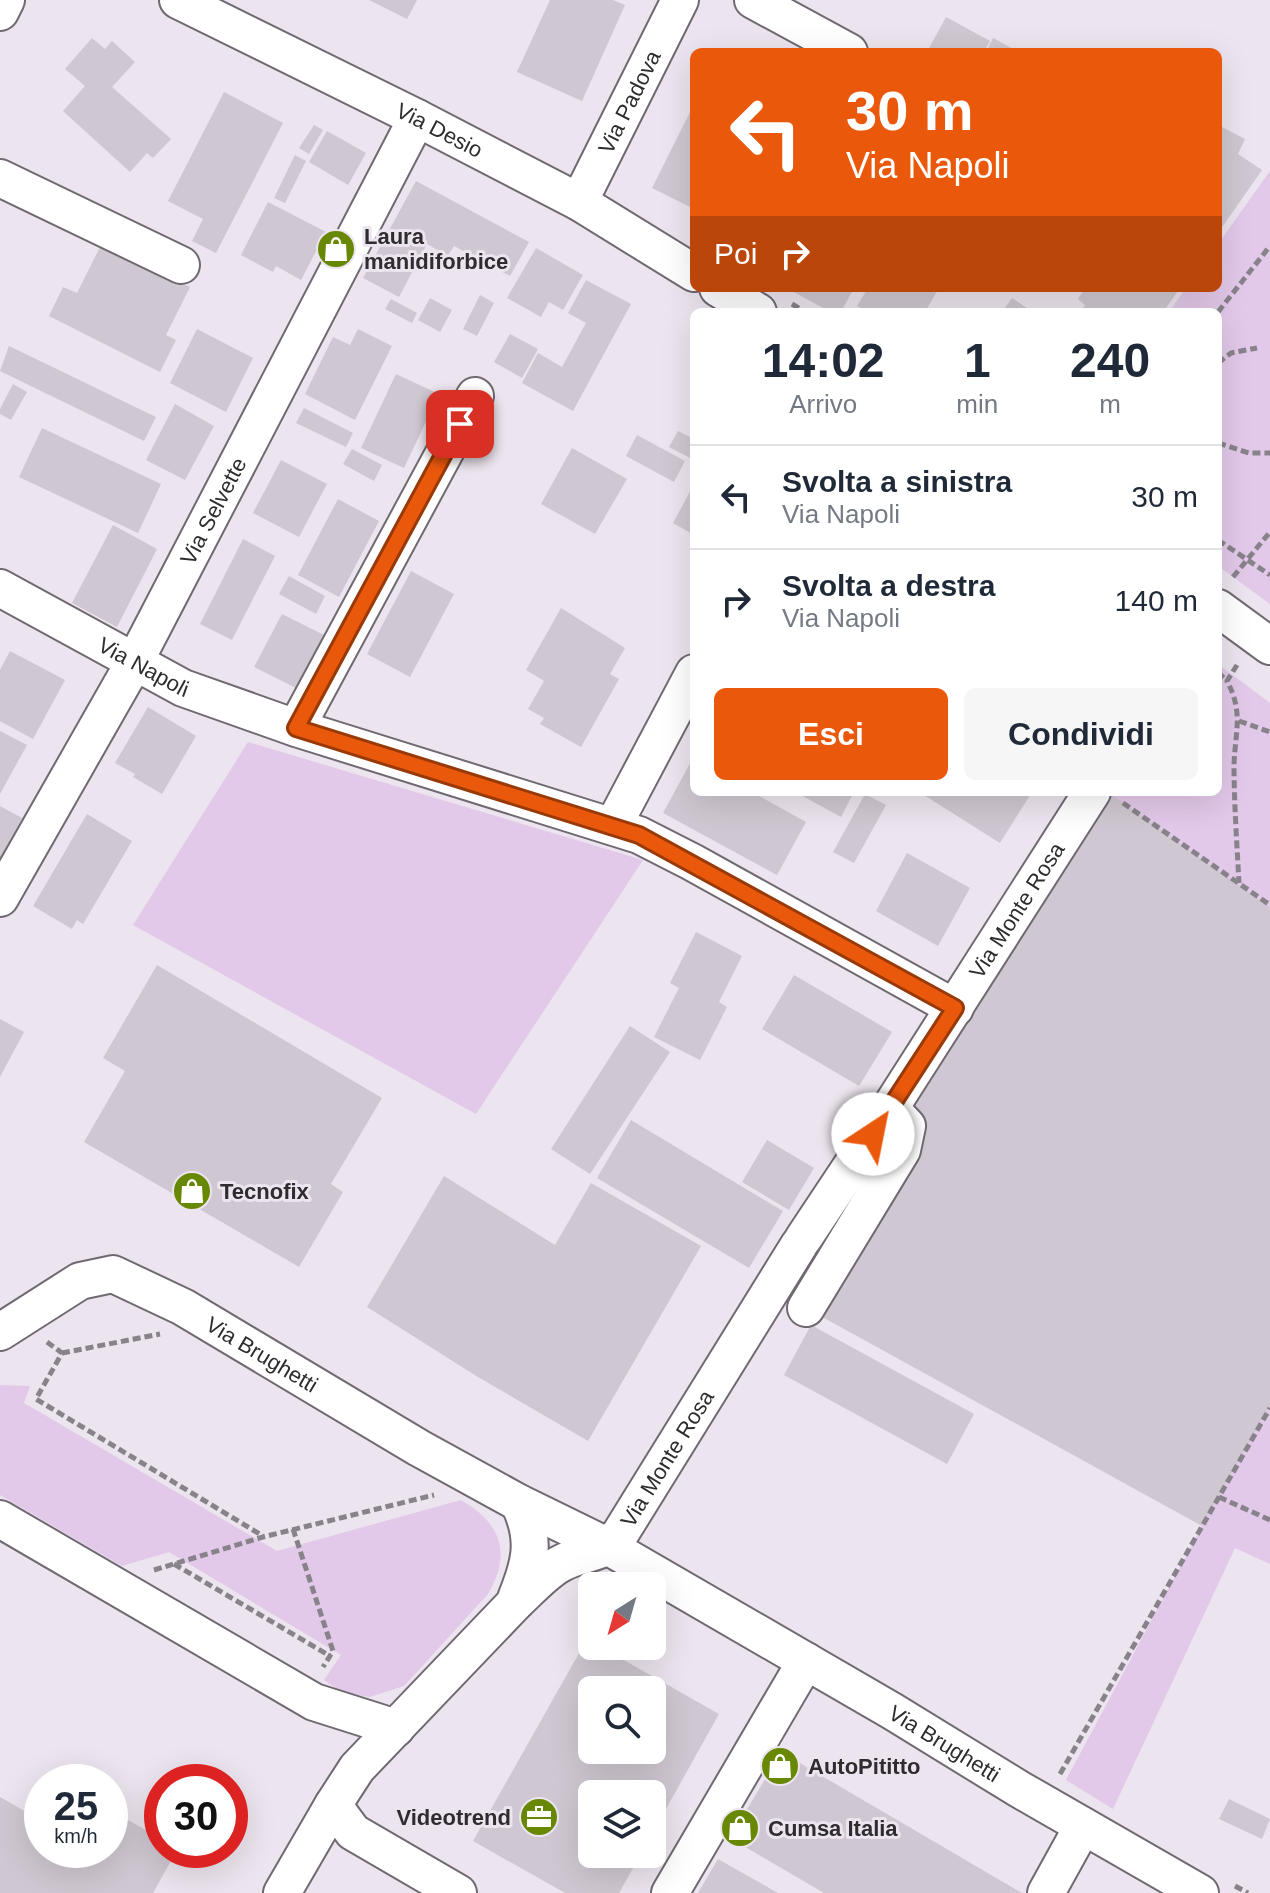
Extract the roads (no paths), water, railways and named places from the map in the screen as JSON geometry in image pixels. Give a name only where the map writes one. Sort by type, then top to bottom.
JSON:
[{"type":"street","points":[[0,12],[6,0]]},
{"type":"street","name":"Via Desio","points":[[178,0],[239,14],[417,118],[579,202],[690,271]]},
{"type":"street","name":"Via Padova","points":[[579,202],[680,0]]},
{"type":"street","points":[[753,0],[842,48]]},
{"type":"street","name":"Via Selvette","points":[[0,898],[135,661],[417,118]]},
{"type":"street","points":[[0,178],[181,265]]},
{"type":"street","points":[[725,292],[751,308]]},
{"type":"street","points":[[296,728],[475,396]]},
{"type":"street","name":"Via Napoli","points":[[0,588],[183,688],[296,728],[639,835],[955,1008]]},
{"type":"street","points":[[1222,596],[1263,641]]},
{"type":"street","points":[[613,826],[690,681]]},
{"type":"street","name":"Via Monte Rosa","points":[[609,1547],[801,1242],[955,1008],[1107,796]]},
{"type":"street","points":[[806,1308],[902,1150],[907,1126],[890,1108]]},
{"type":"street","name":"Via Brughetti","points":[[8,1326],[80,1281],[113,1274],[183,1307],[459,1470],[609,1547],[1200,1893]]},
{"type":"street","points":[[514,1604],[525,1575],[531,1535],[519,1503]]},
{"type":"street","points":[[0,1519],[310,1699],[396,1728]]},
{"type":"street","points":[[282,1893],[357,1768],[514,1604],[556,1566],[609,1547]]},
{"type":"street","points":[[670,1893],[806,1661]]},
{"type":"street","points":[[310,1699],[355,1753],[357,1768]]},
{"type":"street","points":[[333,1805],[353,1832],[440,1889]]},
{"type":"street","points":[[1046,1893],[1083,1826]]},
{"type":"place","name":"Laura manidiforbice","points":[[336,249]]},
{"type":"place","name":"Tecnofix","points":[[192,1191]]},
{"type":"place","name":"AutoPititto","points":[[780,1766]]},
{"type":"place","name":"Videotrend","points":[[539,1817]]},
{"type":"place","name":"Cumsa Italia","points":[[740,1828]]}]
